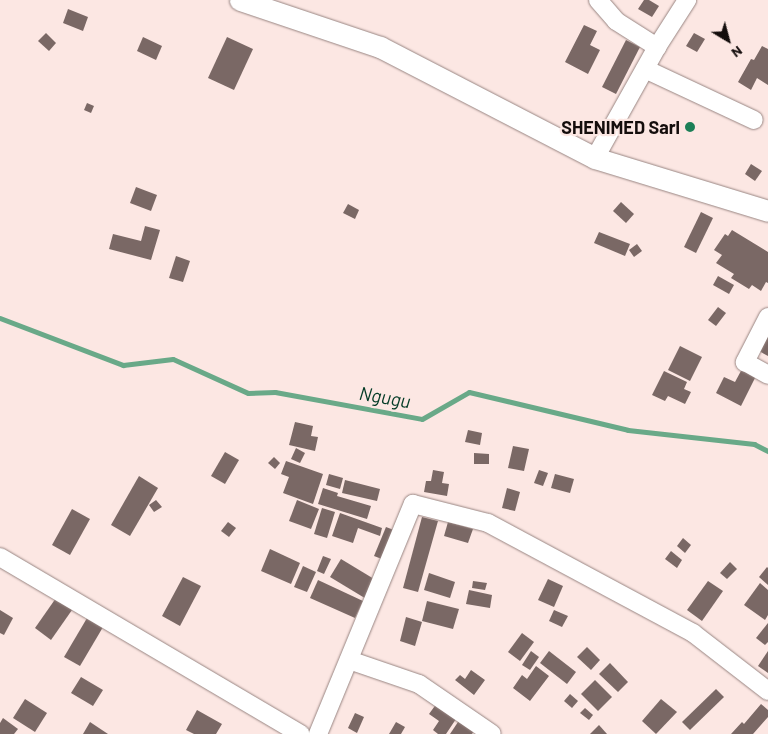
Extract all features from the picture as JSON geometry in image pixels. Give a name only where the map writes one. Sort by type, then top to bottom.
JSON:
[{"type":"main road","points":[[240,0],[380,47],[595,158],[768,211]]},
{"type":"street","points":[[598,0],[616,21],[657,47]]},
{"type":"street","points":[[595,158],[657,47],[687,0]]},
{"type":"street","points":[[645,69],[754,120]]},
{"type":"street","points":[[768,317],[745,362],[768,375]]},
{"type":"street","points":[[318,734],[413,504],[488,523],[496,527],[693,633],[768,691]]},
{"type":"street","points":[[0,557],[301,734]]},
{"type":"street","points":[[349,660],[419,684],[492,734]]},
{"type":"building","points":[[644,0],[649,0],[659,6],[652,17],[638,9]]},
{"type":"building","points":[[68,9],[88,17],[83,31],[63,23]]},
{"type":"building","points":[[584,25],[597,31],[590,45],[600,50],[588,74],[565,62]]},
{"type":"building","points":[[46,33],[56,43],[49,51],[38,41]]},
{"type":"building","points":[[694,33],[705,39],[697,52],[686,46]]},
{"type":"building","points":[[143,37],[162,46],[156,60],[137,51]]},
{"type":"building","points":[[227,37],[253,49],[234,90],[208,78]]},
{"type":"building","points":[[626,40],[640,47],[616,94],[602,87]]},
{"type":"building","points":[[762,46],[768,49],[768,85],[757,78],[751,90],[738,82],[751,59],[754,60]]},
{"type":"building","points":[[87,103],[94,106],[91,113],[84,110]]},
{"type":"building","points":[[751,164],[762,171],[755,181],[745,174]]},
{"type":"building","points":[[136,187],[157,195],[151,211],[130,203]]},
{"type":"building","points":[[621,202],[634,214],[626,223],[613,211]]},
{"type":"building","points":[[348,204],[359,210],[355,219],[343,213]]},
{"type":"building","points":[[701,212],[713,218],[696,253],[684,247]]},
{"type":"building","points":[[145,226],[160,230],[151,260],[109,249],[113,234],[141,241]]},
{"type":"building","points":[[732,230],[768,252],[768,283],[766,282],[761,291],[752,285],[749,289],[731,278],[734,274],[716,263],[722,255],[714,250],[725,234],[728,236]]},
{"type":"building","points":[[599,232],[630,244],[625,256],[594,243]]},
{"type":"building","points":[[637,244],[642,251],[634,257],[629,250]]},
{"type":"building","points":[[176,256],[190,261],[183,282],[169,278]]},
{"type":"building","points":[[718,276],[734,285],[729,294],[713,285]]},
{"type":"building","points":[[718,307],[726,313],[716,326],[708,320]]},
{"type":"building","points":[[768,333],[768,356],[759,351]]},
{"type":"building","points":[[680,346],[702,357],[690,381],[668,370]]},
{"type":"building","points":[[742,369],[756,376],[741,406],[716,393],[724,377],[735,382]]},
{"type":"building","points":[[664,371],[687,382],[684,389],[691,392],[685,404],[668,396],[665,401],[652,395]]},
{"type":"building","points":[[295,422],[313,426],[311,436],[318,437],[315,451],[289,445]]},
{"type":"building","points":[[468,430],[482,433],[480,445],[465,442]]},
{"type":"building","points":[[513,446],[529,449],[524,471],[508,468]]},
{"type":"building","points":[[296,448],[305,453],[300,463],[291,459]]},
{"type":"building","points":[[225,452],[239,460],[225,484],[211,476]]},
{"type":"building","points":[[474,453],[489,454],[489,464],[474,464]]},
{"type":"building","points":[[274,457],[280,463],[275,469],[268,463]]},
{"type":"building","points":[[286,461],[323,474],[313,504],[283,493],[289,477],[281,474]]},
{"type":"building","points":[[433,470],[444,472],[442,483],[449,484],[447,496],[424,492],[426,481],[431,481]]},
{"type":"building","points":[[539,470],[548,473],[543,486],[534,483]]},
{"type":"building","points":[[329,474],[343,478],[340,489],[326,485]]},
{"type":"building","points":[[555,474],[574,479],[570,493],[551,488]]},
{"type":"building","points":[[139,476],[158,488],[130,536],[111,525]]},
{"type":"building","points":[[345,480],[380,489],[377,501],[342,493]]},
{"type":"building","points":[[323,488],[338,493],[337,496],[371,506],[367,519],[318,504]]},
{"type":"building","points":[[507,488],[520,492],[515,511],[502,508]]},
{"type":"building","points":[[156,500],[162,507],[154,512],[149,505]]},
{"type":"building","points":[[297,500],[319,509],[311,529],[289,521]]},
{"type":"building","points":[[322,508],[335,512],[327,538],[314,534]]},
{"type":"building","points":[[72,509],[90,519],[70,555],[52,545]]},
{"type":"building","points":[[340,513],[382,528],[380,536],[358,528],[353,543],[332,536]]},
{"type":"building","points":[[422,517],[438,521],[418,592],[403,588]]},
{"type":"building","points":[[228,522],[236,528],[229,537],[221,531]]},
{"type":"building","points":[[448,522],[473,529],[468,543],[444,536]]},
{"type":"building","points":[[386,527],[399,532],[387,561],[374,556]]},
{"type":"building","points":[[683,538],[691,545],[685,553],[677,546]]},
{"type":"building","points":[[270,549],[300,563],[291,584],[261,571]]},
{"type":"building","points":[[671,551],[682,560],[677,568],[665,559]]},
{"type":"building","points":[[323,556],[331,559],[324,574],[317,571]]},
{"type":"building","points":[[341,559],[379,582],[368,600],[330,577]]},
{"type":"building","points":[[730,562],[737,569],[727,579],[720,573]]},
{"type":"building","points":[[303,566],[316,572],[307,592],[294,587]]},
{"type":"building","points":[[768,568],[768,585],[759,577]]},
{"type":"building","points":[[429,573],[455,582],[450,598],[424,590]]},
{"type":"building","points":[[183,577],[201,586],[180,626],[162,616]]},
{"type":"building","points":[[548,579],[563,586],[554,607],[538,600]]},
{"type":"building","points":[[318,580],[363,601],[355,618],[310,598]]},
{"type":"building","points":[[473,581],[487,583],[485,590],[472,588]]},
{"type":"building","points":[[708,581],[723,591],[702,621],[687,610]]},
{"type":"building","points":[[760,583],[768,590],[768,615],[765,620],[744,605]]},
{"type":"building","points":[[469,590],[492,595],[490,608],[466,604]]},
{"type":"building","points":[[56,598],[72,610],[51,640],[35,628]]},
{"type":"building","points":[[427,601],[459,609],[453,629],[422,621]]},
{"type":"building","points":[[0,610],[13,618],[4,635],[0,633]]},
{"type":"building","points":[[554,610],[568,616],[562,627],[549,621]]},
{"type":"building","points":[[90,613],[106,622],[80,666],[64,657]]},
{"type":"building","points":[[406,617],[422,622],[415,646],[400,641]]},
{"type":"building","points":[[768,623],[768,642],[765,645],[756,638]]},
{"type":"building","points":[[522,633],[534,642],[520,661],[508,652]]},
{"type":"building","points":[[587,647],[600,660],[591,670],[577,657]]},
{"type":"building","points":[[531,651],[539,657],[530,670],[522,665]]},
{"type":"building","points":[[549,651],[576,672],[567,684],[540,663]]},
{"type":"building","points":[[768,651],[768,673],[758,666]]},
{"type":"building","points":[[610,663],[628,682],[618,692],[599,674]]},
{"type":"building","points":[[536,666],[549,676],[530,701],[513,688],[522,675],[527,679]]},
{"type":"building","points":[[471,670],[485,680],[474,695],[455,680],[460,675],[465,679]]},
{"type":"building","points":[[81,677],[103,690],[93,706],[71,693]]},
{"type":"building","points":[[595,680],[612,697],[598,711],[581,694]]},
{"type":"building","points":[[716,689],[724,697],[690,730],[682,722]]},
{"type":"building","points":[[570,694],[578,701],[572,708],[564,701]]},
{"type":"building","points":[[25,699],[47,713],[35,732],[13,718]]},
{"type":"building","points":[[661,699],[677,712],[656,734],[642,721]]},
{"type":"building","points":[[437,703],[458,716],[446,734],[438,734],[433,730],[439,721],[429,714]]},
{"type":"building","points":[[761,704],[768,710],[768,717],[753,734],[731,734],[742,722],[744,724]]},
{"type":"building","points":[[585,708],[593,715],[589,720],[580,713]]},
{"type":"building","points":[[197,710],[222,724],[216,734],[194,734],[186,730]]},
{"type":"building","points":[[355,713],[364,717],[357,733],[348,728]]},
{"type":"building","points":[[3,718],[18,729],[14,734],[0,734],[0,723]]},
{"type":"building","points":[[460,719],[475,729],[472,734],[450,734]]},
{"type":"building","points":[[90,722],[108,734],[83,734]]},
{"type":"building","points":[[396,722],[405,727],[401,734],[389,734]]},
{"type":"building","points":[[599,725],[607,734],[590,734]]},
{"type":"waterway","name":"Ngugu","points":[[0,318],[123,365],[173,359],[248,393],[275,392],[422,419],[469,392],[628,430],[754,444],[768,451]]},
{"type":"place","name":"SHENIMED Sarl","points":[[690,127]]}]
